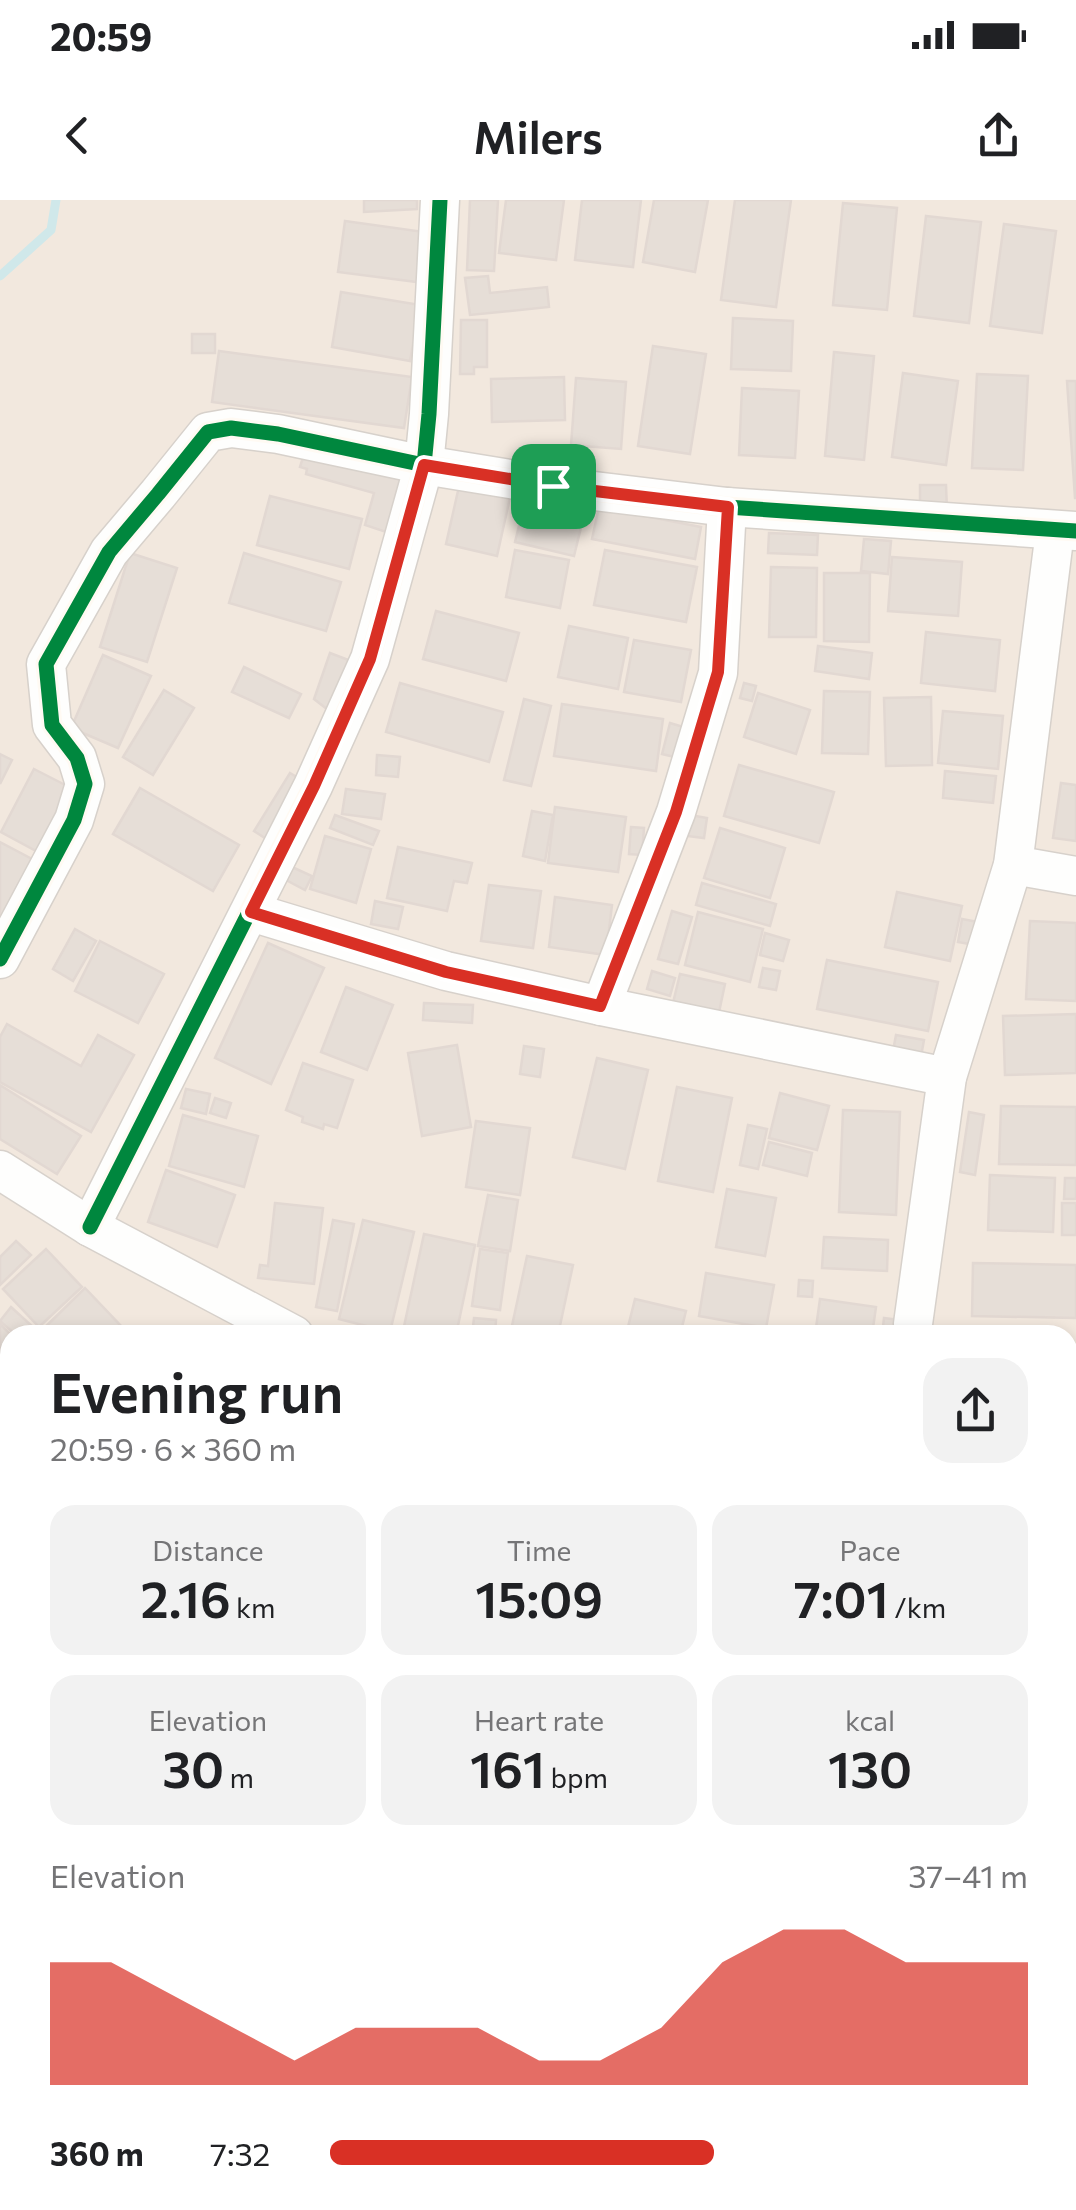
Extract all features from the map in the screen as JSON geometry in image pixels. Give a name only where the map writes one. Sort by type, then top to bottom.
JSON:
[{"type":"street","points":[[90,1227],[314,786],[370,659],[424,465],[440,200]]},
{"type":"street","points":[[0,959],[74,820],[85,784],[77,758],[52,725],[46,664],[109,552],[208,432],[231,428],[278,434],[424,465],[553,486],[728,507],[1065,531],[1012,866],[947,1078],[913,1324]]},
{"type":"street","points":[[600,1006],[676,812],[718,672],[728,507]]},
{"type":"street","points":[[1012,866],[1076,876]]},
{"type":"street","points":[[251,912],[446,972],[947,1078]]},
{"type":"street","points":[[0,1170],[90,1227],[275,1325]]},
{"type":"shaded area","points":[[0,200],[1076,200],[1076,1325],[0,1325]]},
{"type":"building","points":[[364,200],[417,200],[417,209],[364,212]]},
{"type":"building","points":[[470,200],[498,200],[494,271],[467,270]]},
{"type":"building","points":[[506,200],[564,200],[556,260],[499,253]]},
{"type":"building","points":[[582,200],[641,200],[633,267],[575,260]]},
{"type":"building","points":[[654,200],[708,200],[695,272],[643,262]]},
{"type":"building","points":[[735,200],[791,200],[776,307],[721,300]]},
{"type":"building","points":[[843,203],[897,208],[887,310],[833,305]]},
{"type":"building","points":[[926,216],[981,222],[969,323],[914,316]]},
{"type":"building","points":[[345,221],[424,232],[417,282],[338,272]]},
{"type":"building","points":[[1004,224],[1056,231],[1042,333],[990,326]]},
{"type":"building","points":[[488,276],[490,293],[547,287],[549,307],[470,315],[465,278]]},
{"type":"building","points":[[341,292],[420,305],[410,361],[332,347]]},
{"type":"building","points":[[733,318],[793,321],[791,371],[731,369]]},
{"type":"building","points":[[461,320],[487,320],[487,367],[474,367],[474,374],[460,374]]},
{"type":"building","points":[[192,334],[215,334],[215,353],[192,353]]},
{"type":"building","points":[[653,346],[706,354],[690,454],[638,446]]},
{"type":"building","points":[[219,351],[412,377],[404,428],[212,402]]},
{"type":"building","points":[[834,352],[874,356],[864,460],[825,456]]},
{"type":"building","points":[[903,373],[958,381],[946,465],[892,457]]},
{"type":"building","points":[[977,374],[1028,376],[1023,470],[972,468]]},
{"type":"building","points":[[564,377],[565,420],[492,422],[491,379]]},
{"type":"building","points":[[576,378],[626,382],[621,449],[571,445]]},
{"type":"building","points":[[1067,381],[1076,381],[1076,498],[1075,498]]},
{"type":"building","points":[[742,388],[799,391],[795,458],[739,455]]},
{"type":"building","points":[[305,451],[402,478],[386,532],[365,525],[374,493],[306,474],[307,469],[300,467]]},
{"type":"building","points":[[460,482],[511,493],[497,556],[446,544]]},
{"type":"building","points":[[920,485],[946,485],[947,510],[920,510]]},
{"type":"building","points":[[527,493],[586,507],[574,556],[515,542]]},
{"type":"building","points":[[270,496],[362,519],[349,569],[257,545]]},
{"type":"building","points":[[599,507],[701,527],[695,559],[592,539]]},
{"type":"building","points":[[769,533],[818,535],[817,555],[768,553]]},
{"type":"building","points":[[864,539],[891,541],[888,574],[861,571]]},
{"type":"building","points":[[515,550],[569,560],[560,608],[506,597]]},
{"type":"building","points":[[605,550],[697,567],[686,622],[594,605]]},
{"type":"building","points":[[130,553],[177,568],[147,662],[100,647]]},
{"type":"building","points":[[244,553],[341,582],[326,631],[229,603]]},
{"type":"building","points":[[892,557],[962,562],[958,616],[888,611]]},
{"type":"building","points":[[771,567],[817,568],[816,637],[769,637]]},
{"type":"building","points":[[824,573],[870,573],[869,642],[824,641]]},
{"type":"building","points":[[436,611],[519,633],[506,681],[423,659]]},
{"type":"building","points":[[569,626],[628,638],[618,689],[558,677]]},
{"type":"building","points":[[926,632],[1000,640],[995,691],[921,683]]},
{"type":"building","points":[[634,640],[691,650],[681,702],[624,692]]},
{"type":"building","points":[[818,646],[872,653],[869,679],[815,671]]},
{"type":"building","points":[[330,653],[351,661],[332,713],[314,699]]},
{"type":"building","points":[[103,655],[151,676],[118,748],[71,728]]},
{"type":"building","points":[[244,667],[301,694],[289,718],[232,692]]},
{"type":"building","points":[[400,683],[503,712],[489,762],[386,732]]},
{"type":"building","points":[[744,683],[756,686],[752,701],[740,698]]},
{"type":"building","points":[[164,690],[194,708],[153,775],[123,757]]},
{"type":"building","points":[[824,691],[870,692],[868,754],[822,753]]},
{"type":"building","points":[[758,693],[810,710],[796,754],[744,737]]},
{"type":"building","points":[[931,697],[932,765],[886,766],[884,698]]},
{"type":"building","points":[[524,699],[551,706],[531,786],[504,780]]},
{"type":"building","points":[[562,704],[663,719],[656,771],[554,756]]},
{"type":"building","points":[[943,711],[1003,716],[998,769],[938,763]]},
{"type":"building","points":[[670,723],[687,728],[679,758],[662,754]]},
{"type":"building","points":[[0,754],[12,760],[0,784]]},
{"type":"building","points":[[377,755],[400,757],[398,777],[376,775]]},
{"type":"building","points":[[739,765],[834,792],[819,843],[724,816]]},
{"type":"building","points":[[34,769],[71,788],[38,852],[1,832]]},
{"type":"building","points":[[945,771],[996,776],[993,803],[943,798]]},
{"type":"building","points":[[290,773],[305,782],[268,840],[254,831]]},
{"type":"building","points":[[1061,783],[1076,785],[1076,841],[1053,838]]},
{"type":"building","points":[[140,788],[239,845],[213,891],[113,834]]},
{"type":"building","points":[[346,789],[385,794],[381,819],[342,814]]},
{"type":"building","points":[[555,807],[626,817],[618,872],[548,863]]},
{"type":"building","points":[[532,811],[553,815],[545,861],[523,856]]},
{"type":"building","points":[[335,815],[379,831],[373,845],[330,828]]},
{"type":"building","points":[[690,815],[707,818],[704,838],[687,836]]},
{"type":"building","points":[[631,827],[644,828],[642,855],[629,854]]},
{"type":"building","points":[[720,828],[785,848],[770,898],[704,878]]},
{"type":"building","points":[[325,836],[371,849],[356,903],[310,889]]},
{"type":"building","points":[[0,842],[32,859],[0,918]]},
{"type":"building","points":[[398,847],[472,863],[467,883],[454,881],[447,911],[387,898]]},
{"type":"building","points":[[292,867],[312,876],[305,890],[286,880]]},
{"type":"building","points":[[702,883],[776,904],[770,926],[696,905]]},
{"type":"building","points":[[489,885],[541,891],[533,948],[481,941]]},
{"type":"building","points":[[897,892],[962,906],[950,961],[885,947]]},
{"type":"building","points":[[555,897],[612,905],[606,955],[549,947]]},
{"type":"building","points":[[375,901],[403,907],[398,929],[371,924]]},
{"type":"building","points":[[672,911],[692,917],[678,964],[658,959]]},
{"type":"building","points":[[698,912],[763,929],[750,982],[685,965]]},
{"type":"building","points":[[962,919],[978,922],[975,945],[958,942]]},
{"type":"building","points":[[1030,921],[1076,923],[1076,1001],[1026,999]]},
{"type":"building","points":[[75,929],[96,941],[73,981],[53,969]]},
{"type":"building","points":[[765,933],[789,940],[783,961],[760,955]]},
{"type":"building","points":[[100,941],[164,974],[138,1023],[75,991]]},
{"type":"building","points":[[268,943],[324,968],[271,1084],[215,1058]]},
{"type":"building","points":[[827,960],[938,982],[928,1031],[817,1009]]},
{"type":"building","points":[[763,968],[780,971],[776,990],[759,987]]},
{"type":"building","points":[[652,971],[675,978],[670,996],[647,989]]},
{"type":"building","points":[[680,974],[725,984],[718,1017],[672,1007]]},
{"type":"building","points":[[346,987],[393,1005],[367,1070],[321,1052]]},
{"type":"building","points":[[424,1003],[473,1005],[472,1023],[423,1020]]},
{"type":"building","points":[[1076,1014],[1076,1073],[1005,1075],[1003,1016]]},
{"type":"building","points":[[7,1024],[81,1066],[98,1035],[134,1055],[91,1132],[0,1082],[0,1037]]},
{"type":"building","points":[[896,1035],[924,1040],[920,1062],[892,1056]]},
{"type":"building","points":[[457,1045],[471,1127],[422,1136],[408,1053]]},
{"type":"building","points":[[524,1046],[544,1049],[540,1077],[520,1074]]},
{"type":"building","points":[[597,1058],[648,1070],[625,1169],[573,1157]]},
{"type":"building","points":[[303,1063],[353,1080],[337,1128],[324,1124],[323,1129],[302,1122],[303,1117],[286,1110]]},
{"type":"building","points":[[0,1085],[81,1136],[57,1174],[0,1139]]},
{"type":"building","points":[[677,1087],[732,1098],[713,1192],[658,1181]]},
{"type":"building","points":[[186,1089],[210,1094],[206,1114],[181,1108]]},
{"type":"building","points":[[780,1093],[829,1106],[817,1150],[769,1138]]},
{"type":"building","points":[[215,1098],[231,1103],[226,1118],[210,1113]]},
{"type":"building","points":[[1001,1106],[1076,1107],[1076,1165],[999,1164]]},
{"type":"building","points":[[843,1110],[900,1112],[896,1215],[839,1212]]},
{"type":"building","points":[[969,1112],[984,1115],[975,1175],[960,1172]]},
{"type":"building","points":[[183,1115],[258,1136],[244,1187],[169,1166]]},
{"type":"building","points":[[476,1121],[530,1128],[520,1195],[466,1187]]},
{"type":"building","points":[[748,1125],[767,1129],[758,1169],[740,1165]]},
{"type":"building","points":[[769,1142],[812,1153],[807,1176],[763,1165]]},
{"type":"building","points":[[166,1170],[235,1195],[217,1247],[148,1222]]},
{"type":"building","points":[[990,1175],[1055,1178],[1053,1232],[988,1230]]},
{"type":"building","points":[[1065,1178],[1076,1178],[1076,1199],[1064,1199]]},
{"type":"building","points":[[727,1189],[776,1198],[765,1256],[716,1247]]},
{"type":"building","points":[[488,1195],[518,1200],[510,1251],[478,1246]]},
{"type":"building","points":[[275,1203],[323,1208],[314,1284],[258,1278],[260,1265],[268,1266]]},
{"type":"building","points":[[1062,1203],[1076,1203],[1076,1235],[1062,1235]]},
{"type":"building","points":[[333,1220],[354,1224],[337,1311],[316,1307]]},
{"type":"building","points":[[363,1220],[414,1232],[392,1325],[363,1325],[339,1319]]},
{"type":"building","points":[[424,1234],[475,1245],[458,1325],[404,1325]]},
{"type":"building","points":[[824,1237],[888,1240],[887,1271],[822,1268]]},
{"type":"building","points":[[16,1241],[31,1255],[0,1285],[0,1257]]},
{"type":"building","points":[[46,1249],[82,1287],[41,1325],[3,1289]]},
{"type":"building","points":[[480,1249],[508,1253],[500,1310],[472,1306]]},
{"type":"building","points":[[527,1256],[573,1265],[560,1325],[512,1325]]},
{"type":"building","points":[[973,1263],[1076,1265],[1076,1318],[972,1316]]},
{"type":"building","points":[[706,1273],[774,1285],[767,1325],[699,1316]]},
{"type":"building","points":[[799,1280],[813,1281],[812,1297],[798,1296]]},
{"type":"building","points":[[85,1288],[120,1325],[47,1325]]},
{"type":"building","points":[[635,1299],[686,1311],[682,1325],[628,1325]]},
{"type":"building","points":[[820,1299],[876,1307],[873,1325],[816,1325]]},
{"type":"building","points":[[11,1307],[31,1325],[5,1325],[0,1321]]},
{"type":"building","points":[[474,1318],[496,1320],[496,1325],[473,1325]]},
{"type":"building","points":[[884,1318],[900,1320],[899,1325],[883,1325]]},
{"type":"waterway","points":[[0,276],[51,230],[56,200]]},
{"type":"cycle path","points":[[90,1227],[313,786],[370,659],[424,465],[440,200]]},
{"type":"cycle path","points":[[0,959],[74,820],[85,784],[77,758],[52,725],[46,664],[109,552],[208,432],[231,428],[278,434],[424,465],[553,486],[727,507],[1076,531]]},
{"type":"route","points":[[424,465],[553,486],[728,507],[718,672],[676,812],[600,1006],[446,972],[251,912],[314,786],[370,659],[424,465]]}]
